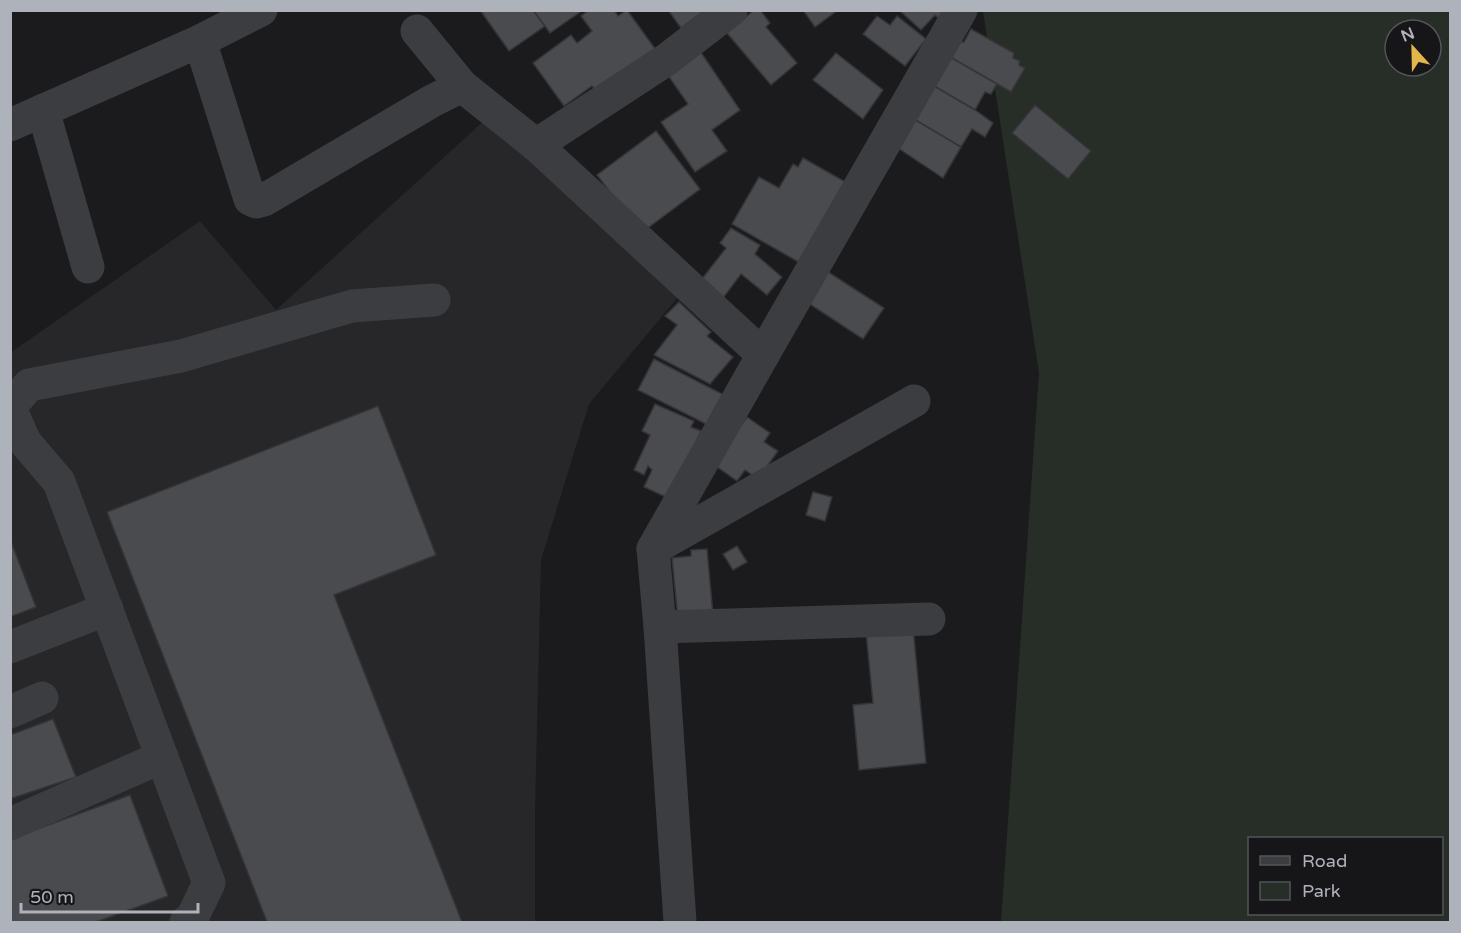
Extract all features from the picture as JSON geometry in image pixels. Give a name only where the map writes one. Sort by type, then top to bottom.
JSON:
[{"type":"street","points":[[10,125],[200,41],[261,10]]},
{"type":"street","points":[[536,145],[666,60],[731,10]]},
{"type":"street","points":[[680,922],[653,549],[961,10]]},
{"type":"street","points":[[417,31],[462,86],[536,145],[763,355]]},
{"type":"street","points":[[200,41],[250,199],[256,202],[264,200],[432,100],[462,86]]},
{"type":"street","points":[[43,110],[88,267]]},
{"type":"street","points":[[193,922],[209,883],[59,482],[25,442],[10,407],[29,385],[181,356],[352,306],[434,300]]},
{"type":"street","points":[[653,549],[914,401]]},
{"type":"street","points":[[10,647],[107,609]]},
{"type":"street","points":[[660,627],[929,619]]},
{"type":"street","points":[[10,712],[42,698]]},
{"type":"street","points":[[10,824],[162,757]]},
{"type":"shaded area","points":[[485,120],[679,296],[589,404],[541,560],[535,810],[535,922],[11,922],[10,353],[200,221],[276,310]]},
{"type":"green space","points":[[983,11],[1450,11],[1450,922],[1001,922],[1039,373]]},
{"type":"building","points":[[480,10],[533,10],[545,26],[509,51]]},
{"type":"building","points":[[533,10],[583,10],[550,33]]},
{"type":"building","points":[[589,10],[614,10],[618,16],[627,10],[656,50],[598,93],[592,86],[564,106],[533,63],[571,35],[577,43],[592,31],[581,16]]},
{"type":"building","points":[[668,10],[705,10],[681,28]]},
{"type":"building","points":[[754,10],[760,10],[770,23],[766,27],[797,63],[771,85],[727,33]]},
{"type":"building","points":[[803,10],[838,10],[815,27]]},
{"type":"building","points":[[899,10],[945,10],[938,18],[935,15],[921,30]]},
{"type":"building","points":[[877,16],[890,25],[897,16],[926,39],[905,66],[863,34]]},
{"type":"building","points":[[971,29],[1014,53],[1013,58],[1020,61],[1019,65],[1025,68],[1011,92],[950,57],[959,42],[964,42]]},
{"type":"building","points":[[698,48],[740,110],[712,130],[727,151],[695,172],[661,122],[688,104],[665,71]]},
{"type":"building","points":[[836,53],[883,90],[863,119],[813,80]]},
{"type":"building","points":[[950,57],[997,84],[991,94],[985,92],[975,110],[934,86]]},
{"type":"building","points":[[934,86],[993,123],[985,137],[972,129],[961,147],[912,118]]},
{"type":"building","points":[[1035,105],[1091,151],[1068,179],[1012,133]]},
{"type":"building","points":[[912,118],[961,147],[943,178],[895,146]]},
{"type":"building","points":[[656,131],[700,189],[641,233],[597,175]]},
{"type":"building","points":[[803,158],[849,184],[802,264],[732,224],[759,177],[779,188],[793,164],[798,167]]},
{"type":"building","points":[[731,228],[760,245],[755,254],[782,277],[767,295],[741,274],[720,302],[698,284],[726,248],[720,243]]},
{"type":"building","points":[[825,270],[884,308],[863,339],[805,301]]},
{"type":"building","points":[[679,302],[711,332],[707,336],[733,357],[710,384],[654,355],[677,325],[665,316]]},
{"type":"building","points":[[654,359],[726,396],[710,426],[638,390]]},
{"type":"building","points":[[655,404],[694,421],[691,427],[701,431],[670,499],[644,487],[652,470],[648,466],[644,475],[634,470],[650,435],[642,431]]},
{"type":"building","points":[[378,406],[436,555],[334,595],[462,922],[267,922],[107,512]]},
{"type":"building","points":[[747,417],[770,433],[764,442],[778,451],[758,479],[745,470],[737,481],[713,464]]},
{"type":"building","points":[[813,492],[832,497],[825,521],[806,515]]},
{"type":"building","points":[[10,539],[36,607],[10,617]]},
{"type":"building","points":[[737,546],[747,562],[733,570],[723,554]]},
{"type":"building","points":[[707,549],[713,615],[678,619],[672,558],[691,556],[691,550]]},
{"type":"building","points":[[913,627],[926,763],[859,770],[853,705],[873,703],[866,632]]},
{"type":"building","points":[[53,719],[76,777],[10,799],[10,735]]},
{"type":"building","points":[[130,795],[168,896],[96,922],[10,922],[10,839]]}]
